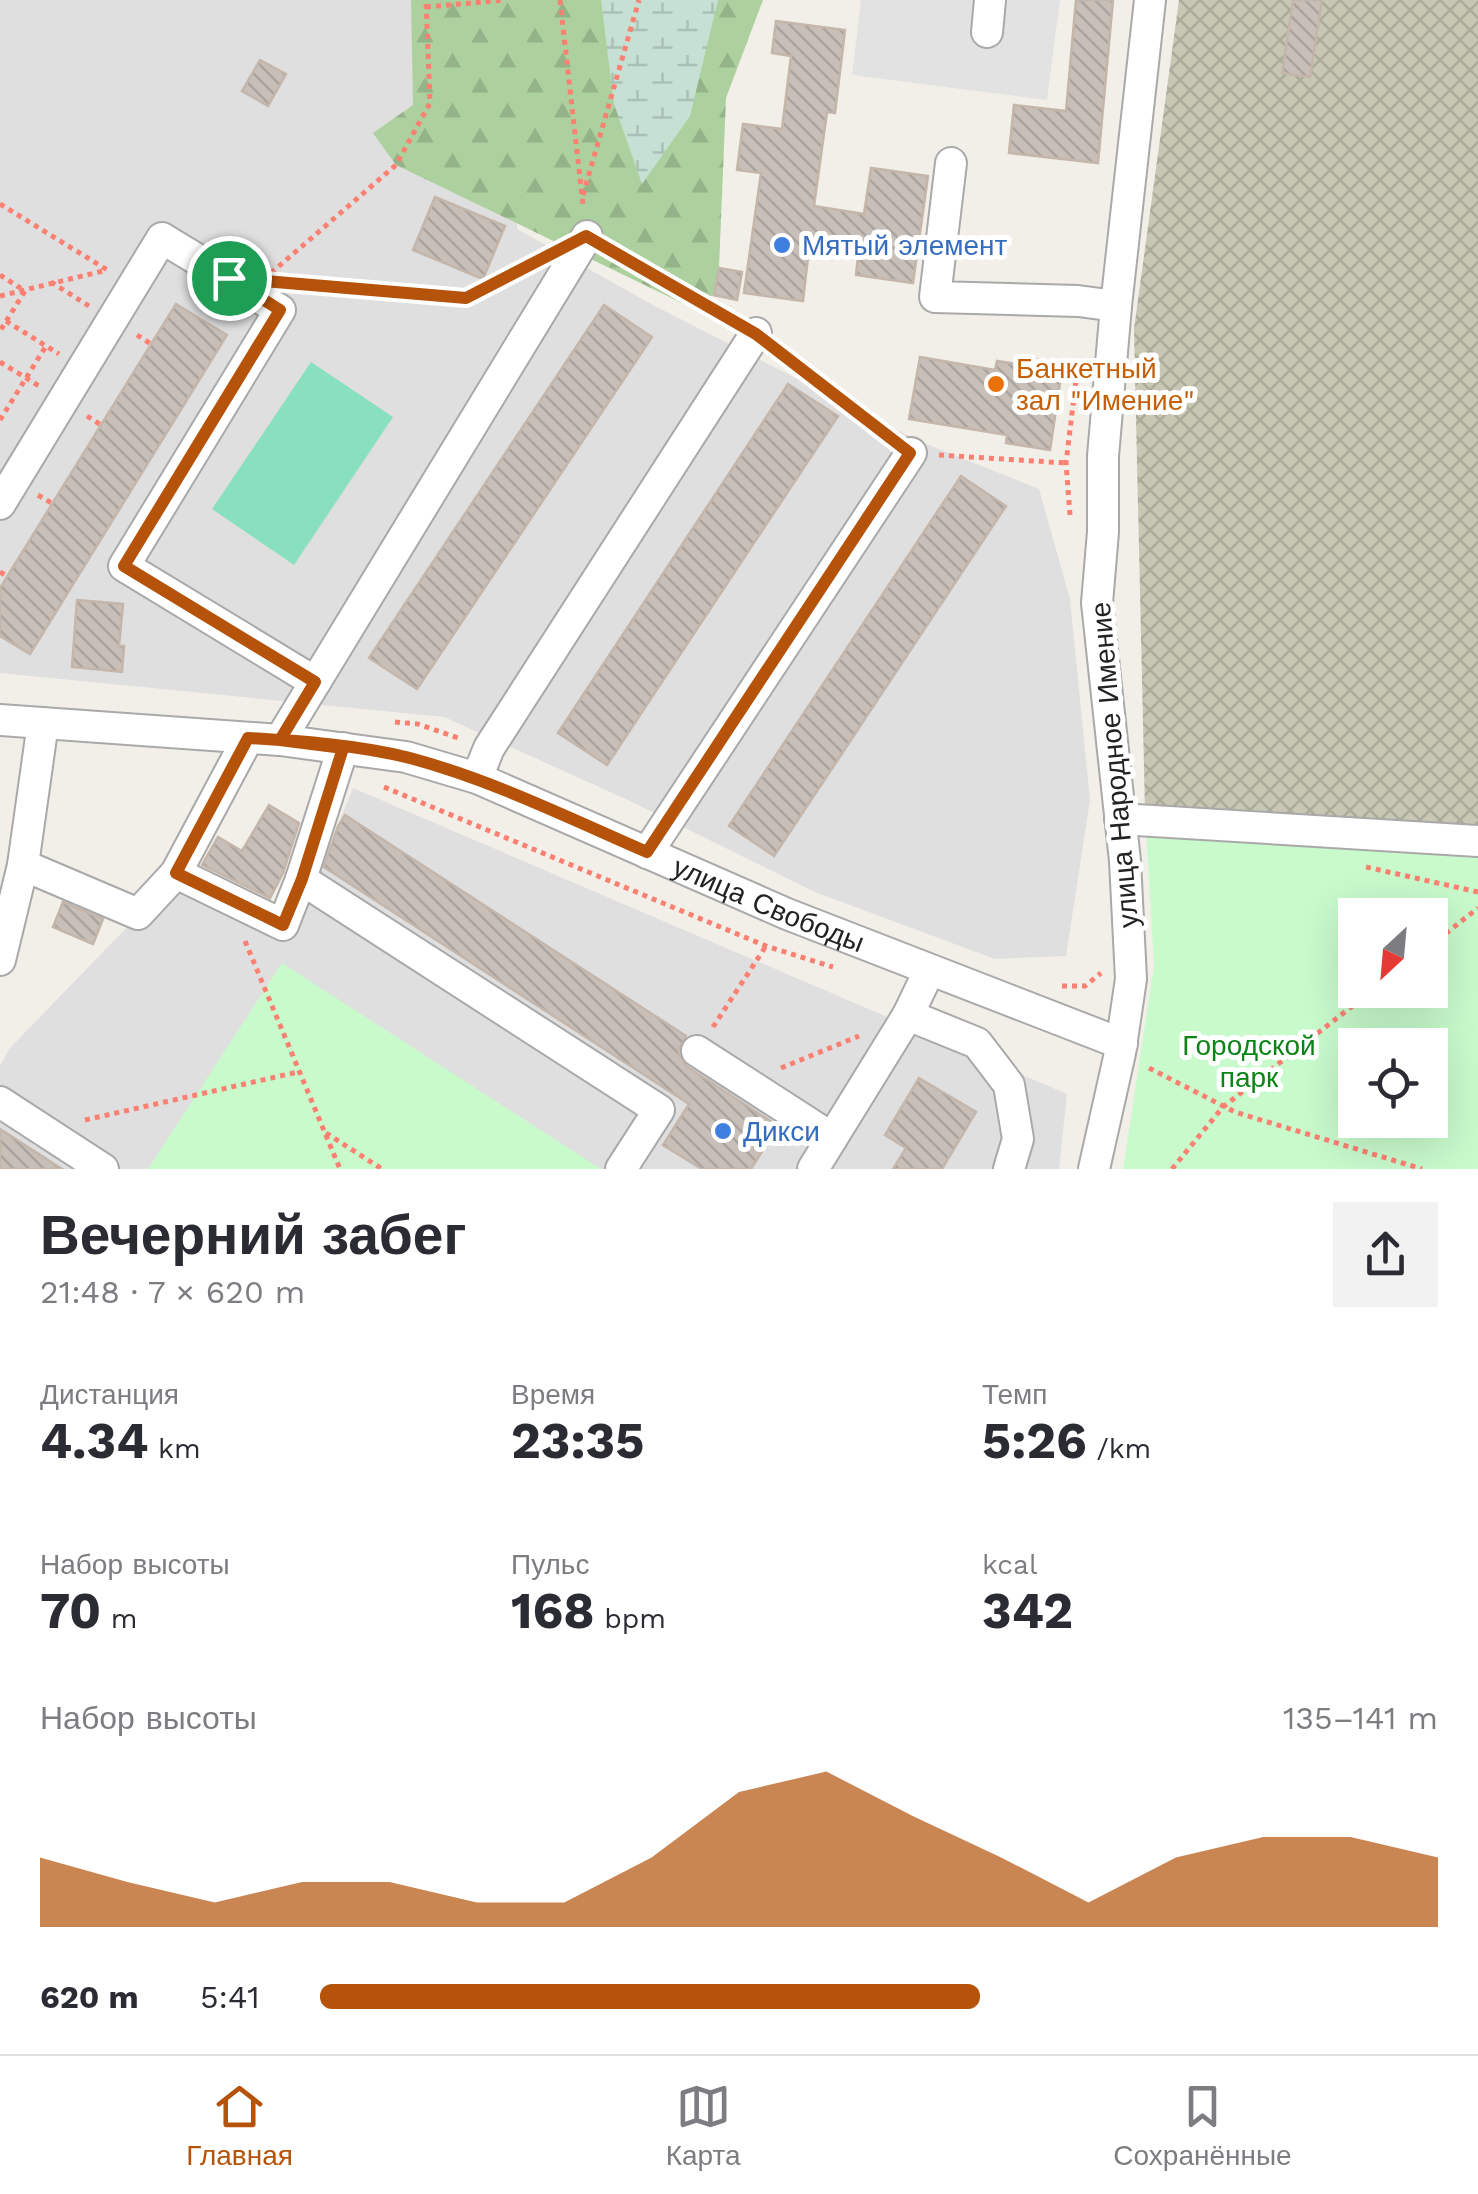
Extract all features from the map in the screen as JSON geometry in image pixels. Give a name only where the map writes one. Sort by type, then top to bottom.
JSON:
[{"type":"street","points":[[987,32],[990,0]]},
{"type":"street","name":"улица Народное Имение","points":[[1094,1169],[1122,1044],[1131,979],[1120,819],[1097,602],[1103,532],[1103,456],[1116,306],[1150,0]]},
{"type":"street","points":[[951,164],[935,297],[1078,300],[1116,306]]},
{"type":"street","points":[[280,740],[586,236]]},
{"type":"street","points":[[0,504],[82,368],[120,278],[162,238],[280,310],[124,566],[315,682]]},
{"type":"street","points":[[478,778],[499,732],[756,334]]},
{"type":"street","points":[[647,852],[910,453]]},
{"type":"street","name":"улица Свободы","points":[[0,720],[280,740],[339,760],[406,757],[478,778],[929,972],[1122,1044]]},
{"type":"street","points":[[0,960],[22,864],[43,723]]},
{"type":"street","points":[[22,864],[138,914],[176,873],[248,738]]},
{"type":"street","points":[[176,873],[283,925],[302,879],[339,760]]},
{"type":"street","points":[[1120,819],[1478,841]]},
{"type":"street","points":[[302,879],[658,1110],[621,1169]]},
{"type":"street","points":[[813,1169],[908,1016],[929,972]]},
{"type":"street","points":[[908,1016],[978,1042],[1010,1086],[1018,1139],[1009,1169]]},
{"type":"street","points":[[697,1051],[746,1083],[836,1131]]},
{"type":"street","points":[[0,1102],[103,1169]]},
{"type":"street","points":[[828,1169],[836,1131]]},
{"type":"path","points":[[505,0],[426,4],[430,103],[396,166],[261,281],[466,298],[535,263]]},
{"type":"path","points":[[560,0],[586,236],[756,334],[910,453],[1066,464]]},
{"type":"path","points":[[582,198],[640,0]]},
{"type":"path","points":[[0,204],[120,278]]},
{"type":"path","points":[[0,275],[25,291]]},
{"type":"path","points":[[0,296],[120,278]]},
{"type":"path","points":[[0,331],[25,291]]},
{"type":"path","points":[[6,322],[82,368]]},
{"type":"path","points":[[0,420],[46,346]]},
{"type":"path","points":[[0,572],[8,576]]},
{"type":"path","points":[[339,760],[352,773],[766,946]]},
{"type":"path","points":[[228,898],[340,1169]]},
{"type":"path","points":[[1448,932],[1478,908]]},
{"type":"path","points":[[1172,1169],[1224,1106],[1350,1008]]},
{"type":"path","points":[[746,1083],[908,1016]]},
{"type":"path","points":[[43,1130],[298,1072]]},
{"type":"path","points":[[325,1132],[382,1169]]},
{"type":"shaded area","points":[[0,0],[527,0],[517,229],[653,305],[919,441],[1039,489],[1070,599],[1090,800],[1066,956],[995,959],[815,892],[628,800],[444,717],[0,673]]},
{"type":"shaded area","points":[[861,0],[1060,0],[1047,100],[852,75]]},
{"type":"shaded area","points":[[1179,0],[1478,0],[1478,829],[1145,811],[1134,329]]},
{"type":"shaded area","points":[[353,788],[1067,1094],[1059,1169],[0,1169],[0,1066],[10,1048],[167,886],[291,939]]},
{"type":"green space","points":[[411,0],[763,0],[726,98],[719,268],[714,295],[686,305],[396,165],[373,133],[413,105]]},
{"type":"green space","points":[[601,0],[718,0],[690,116],[642,184],[614,104]]},
{"type":"green space","points":[[311,362],[393,417],[294,565],[212,509]]},
{"type":"green space","name":"Городской парк","points":[[1145,811],[1478,829],[1478,1169],[1123,1169],[1154,966]]},
{"type":"green space","points":[[282,963],[601,1169],[148,1169]]},
{"type":"building","points":[[1076,0],[1113,0],[1098,163],[1009,153],[1014,105],[1066,111]]},
{"type":"building","points":[[1293,0],[1322,0],[1310,77],[1282,73]]},
{"type":"building","points":[[776,21],[845,30],[835,113],[827,112],[814,206],[864,214],[871,168],[928,176],[913,283],[856,275],[858,257],[809,249],[803,301],[744,293],[761,173],[737,170],[743,124],[782,129],[791,56],[772,53]]},
{"type":"building","points":[[260,60],[286,74],[268,106],[242,91]]},
{"type":"building","points":[[435,197],[505,226],[483,279],[413,250]]},
{"type":"building","points":[[719,268],[742,272],[737,300],[714,295]]},
{"type":"building","points":[[176,304],[227,335],[30,654],[0,636],[0,588]]},
{"type":"building","points":[[604,305],[652,337],[417,689],[369,658]]},
{"type":"building","points":[[920,357],[995,370],[997,361],[1017,364],[1019,357],[1063,363],[1050,450],[1006,443],[1007,435],[909,419]]},
{"type":"building","points":[[788,384],[838,416],[607,765],[558,733]]},
{"type":"building","points":[[961,476],[1006,506],[774,856],[729,826]]},
{"type":"building","points":[[77,600],[123,604],[119,646],[124,646],[122,672],[72,667]]},
{"type":"building","points":[[269,805],[299,823],[283,873],[270,898],[202,865],[218,837],[242,851]]},
{"type":"building","points":[[345,815],[686,1036],[678,1051],[686,1066],[778,1126],[751,1169],[702,1169],[663,1145],[689,1104],[324,867]]},
{"type":"building","points":[[63,902],[103,919],[93,944],[53,927]]},
{"type":"building","points":[[919,1078],[976,1112],[942,1169],[893,1169],[906,1148],[885,1135]]},
{"type":"building","points":[[0,1129],[62,1169],[0,1169]]},
{"type":"place","name":"Мятый элемент","points":[[782,245]]},
{"type":"place","name":"Банкетный зал \"Имение\"","points":[[996,384]]},
{"type":"place","name":"Дикси","points":[[723,1131]]},
{"type":"route","points":[[229,278],[280,310],[124,566],[315,682],[280,740],[343,748],[302,879],[283,925],[176,873],[248,738],[280,740],[343,748],[406,757],[478,778],[647,852],[910,453],[756,334],[586,236],[466,298],[229,278]]}]
